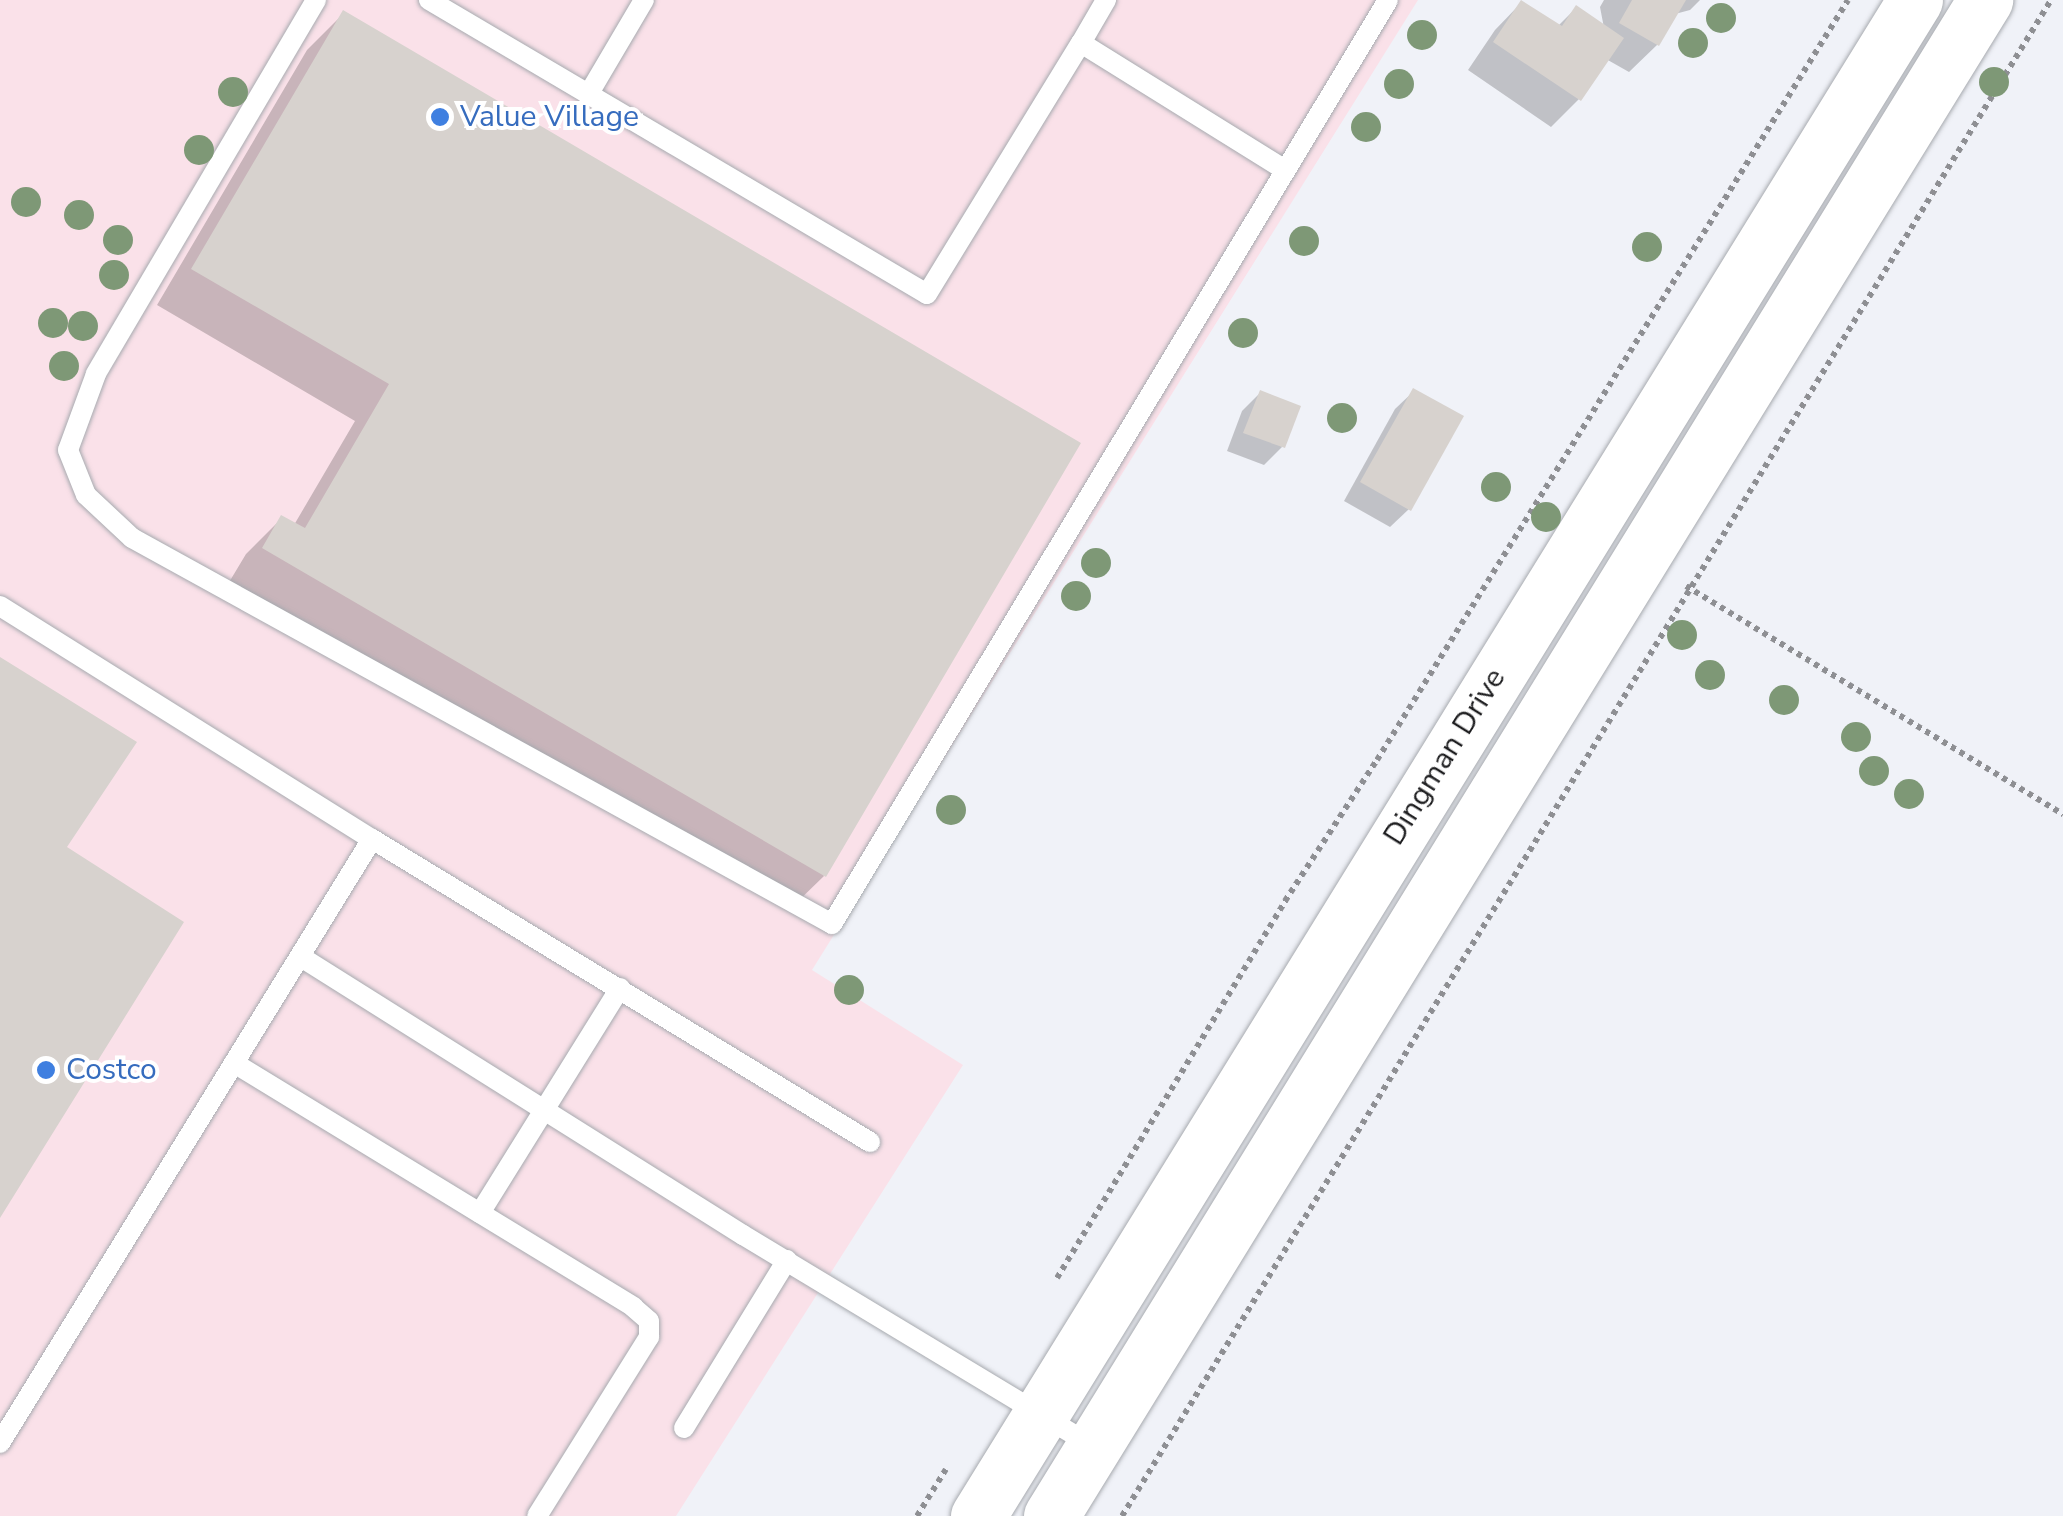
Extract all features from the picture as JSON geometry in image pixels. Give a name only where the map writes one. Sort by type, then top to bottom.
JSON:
[{"type":"main road","name":"Dingman Drive","points":[[978,1516],[1044,1414],[1143,1243],[1915,0]]},
{"type":"main road","name":"Dingman Drive","points":[[1052,1516],[1985,0]]},
{"type":"lane","points":[[316,0],[96,374],[68,450],[86,496],[132,538],[832,924],[1388,0]]},
{"type":"lane","points":[[429,0],[927,294],[1106,0]]},
{"type":"lane","points":[[588,95],[644,0]]},
{"type":"lane","points":[[1081,43],[1286,170]]},
{"type":"lane","points":[[0,606],[372,839],[870,1142]]},
{"type":"lane","points":[[0,1443],[372,839]]},
{"type":"lane","points":[[300,958],[1094,1448]]},
{"type":"lane","points":[[480,1213],[620,988]]},
{"type":"lane","points":[[234,1063],[634,1307],[648,1322],[650,1337],[537,1516]]},
{"type":"lane","points":[[684,1428],[787,1260]]},
{"type":"path","points":[[1057,1278],[1284,900],[1377,760],[1848,0]]},
{"type":"path","points":[[1122,1516],[2051,0]]},
{"type":"path","points":[[1643,559],[2063,814]]},
{"type":"path","points":[[918,1516],[946,1469]]},
{"type":"shaded area","points":[[0,0],[1418,0],[812,970],[963,1065],[676,1516],[0,1516]]},
{"type":"building","points":[[1521,0],[1562,26],[1576,5],[1624,38],[1581,101],[1493,42]]},
{"type":"building","points":[[1632,0],[1686,0],[1659,46],[1619,23]]},
{"type":"building","points":[[343,10],[1081,443],[826,877],[262,548],[281,515],[305,528],[389,384],[191,269]]},
{"type":"building","points":[[1413,388],[1464,416],[1411,511],[1360,482]]},
{"type":"building","points":[[1260,390],[1301,406],[1285,448],[1243,433]]},
{"type":"building","name":"Costco","points":[[0,657],[137,742],[67,847],[184,922],[0,1218]]},
{"type":"place","name":"Value Village","points":[[440,117]]},
{"type":"place","name":"Costco","points":[[46,1070]]}]
